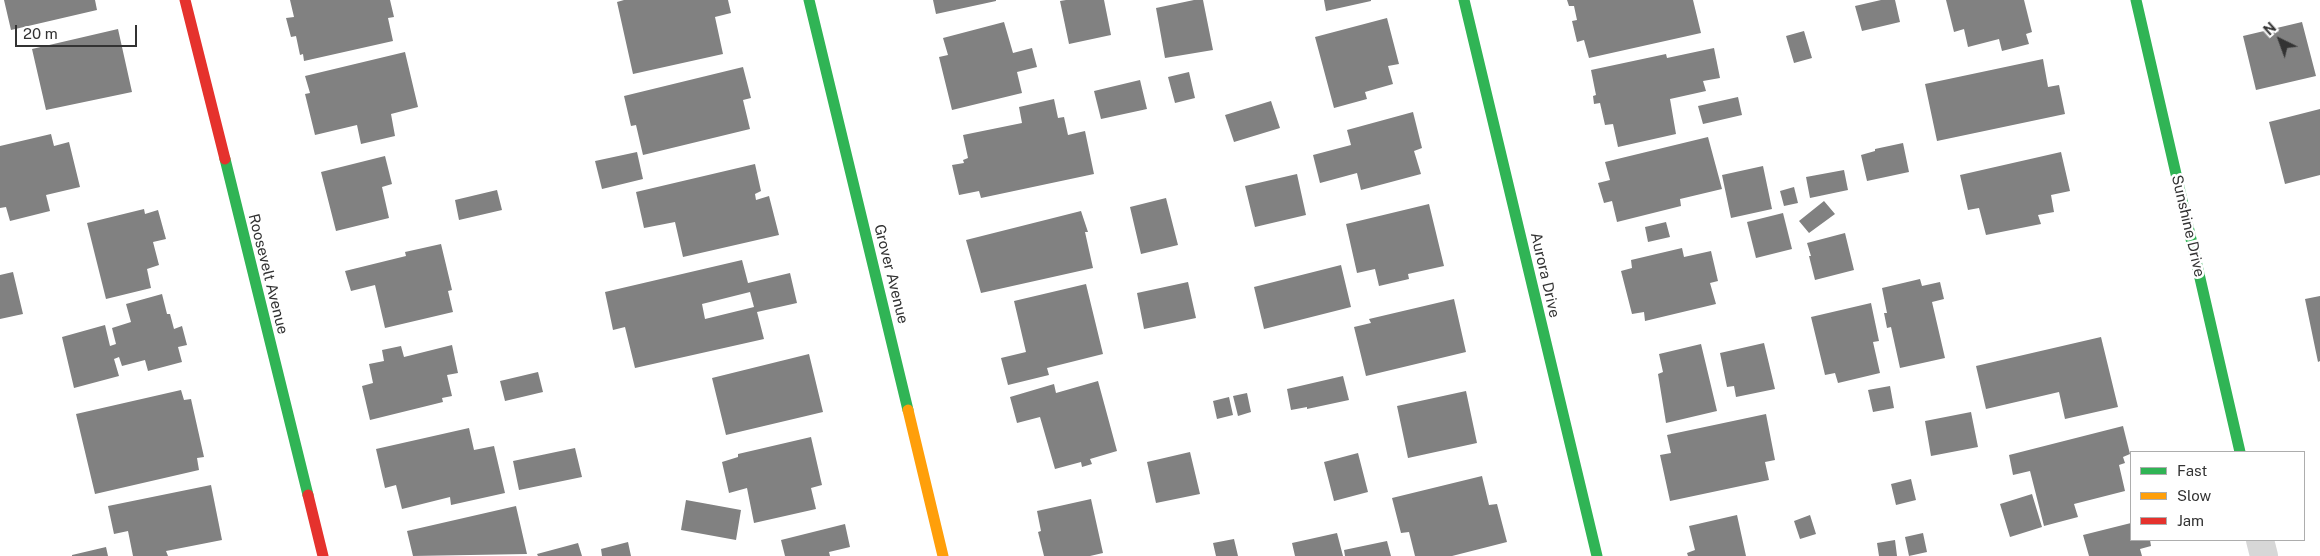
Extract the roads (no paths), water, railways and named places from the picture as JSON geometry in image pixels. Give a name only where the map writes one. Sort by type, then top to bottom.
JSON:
[{"type":"street","name":"Roosevelt Avenue","points":[[185,0],[323,556]]},
{"type":"street","name":"Grover Avenue","points":[[809,0],[943,556]]},
{"type":"street","name":"Aurora Drive","points":[[1464,0],[1597,556]]},
{"type":"street","name":"Sunshine Drive","points":[[2136,0],[2240,451]]},
{"type":"street","points":[[2260,541],[2264,556]]}]
